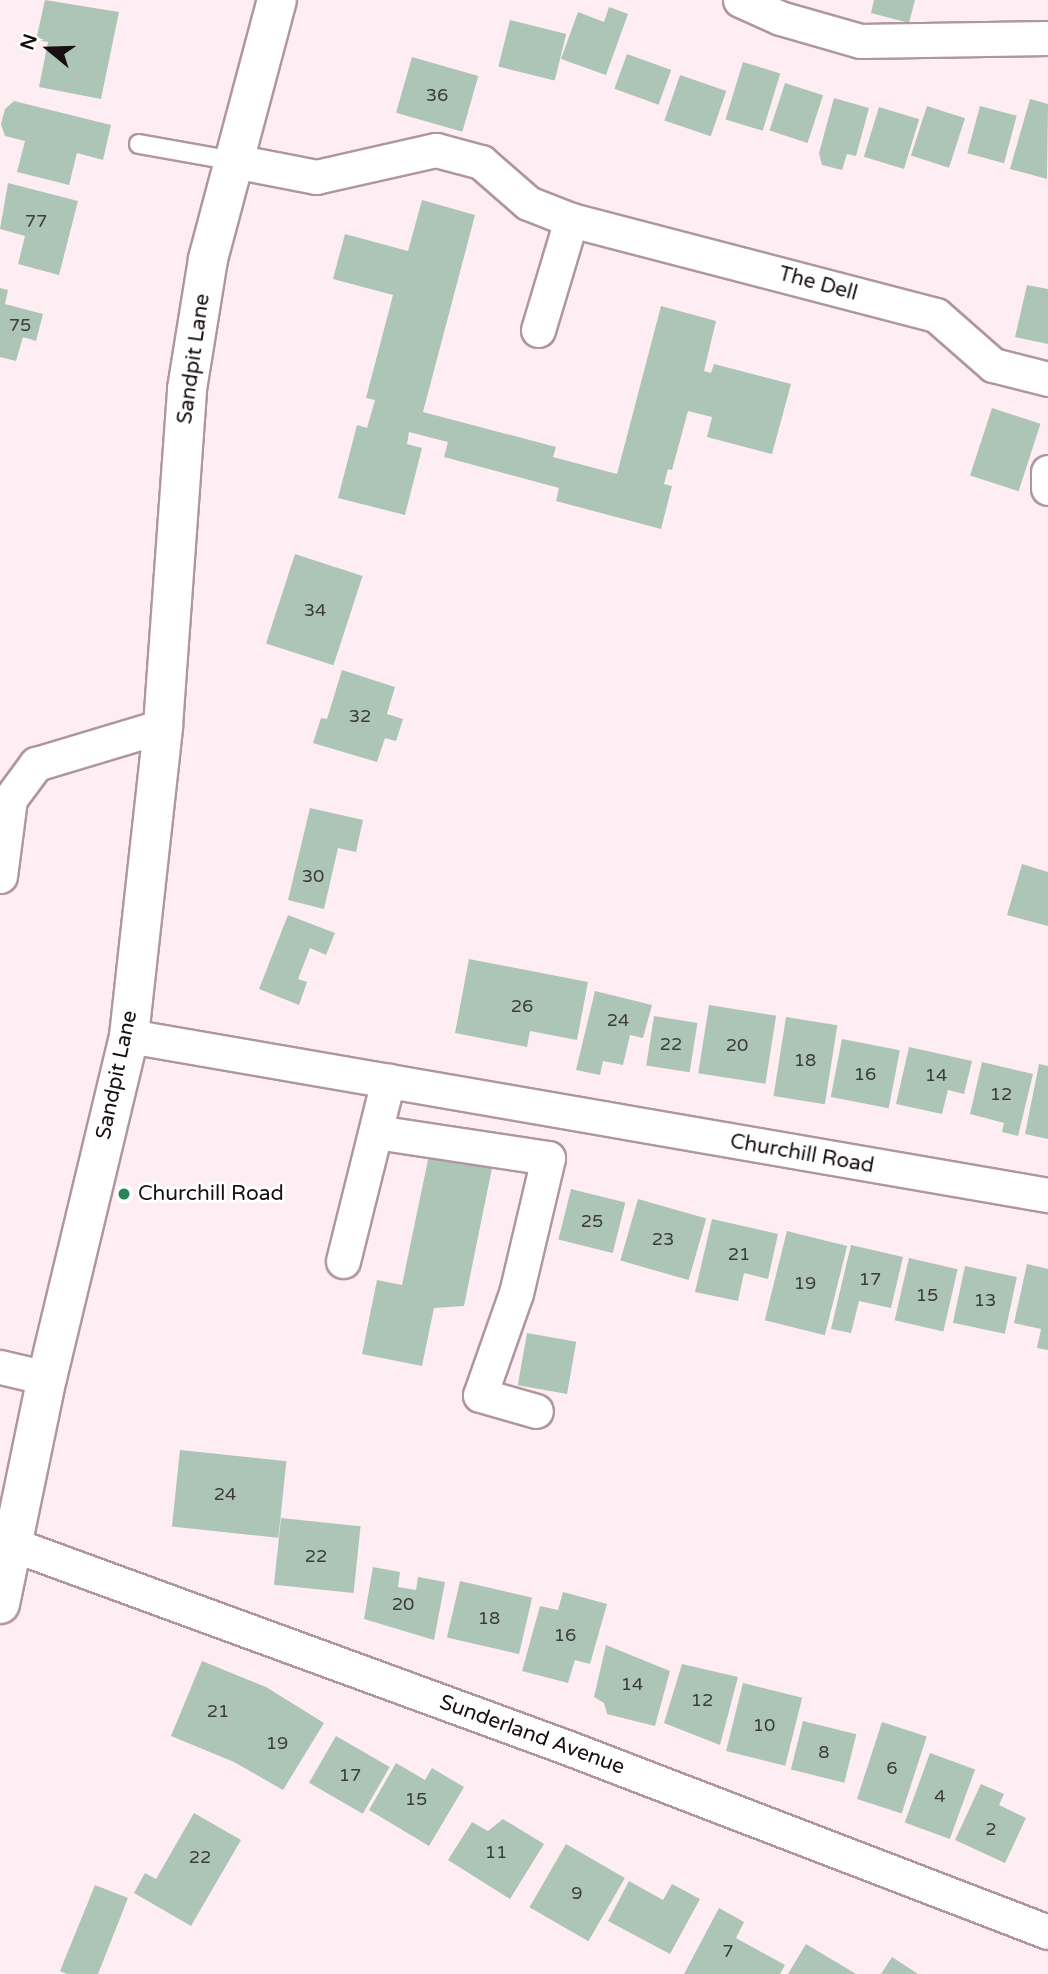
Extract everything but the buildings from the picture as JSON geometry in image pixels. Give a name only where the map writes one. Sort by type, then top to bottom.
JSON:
[{"type":"street","name":"Sandpit Lane","points":[[0,1604],[47,1378],[129,1036],[163,726],[187,388],[208,259],[277,0]]},
{"type":"street","points":[[740,0],[780,18],[860,41],[1048,38]]},
{"type":"street","name":"The Dell","points":[[234,161],[316,177],[436,150],[481,162],[528,203],[571,220],[936,315],[993,365],[1048,380]]},
{"type":"street","points":[[538,330],[571,220]]},
{"type":"street","points":[[1048,472],[1048,488]]},
{"type":"street","points":[[0,876],[10,799],[36,764],[163,726]]},
{"type":"street","name":"Churchill Road","points":[[129,1036],[556,1113],[1048,1195]]},
{"type":"street","points":[[343,1261],[388,1081]]},
{"type":"street","points":[[536,1411],[480,1395],[516,1293],[556,1113]]},
{"type":"street","points":[[376,1132],[548,1158]]},
{"type":"street","points":[[0,1367],[47,1378]]},
{"type":"street","name":"Sunderland Avenue","points":[[14,1545],[566,1747],[1048,1932]]},
{"type":"lane","points":[[139,144],[234,161]]},
{"type":"place","name":"Churchill Road","points":[[124,1194]]}]
